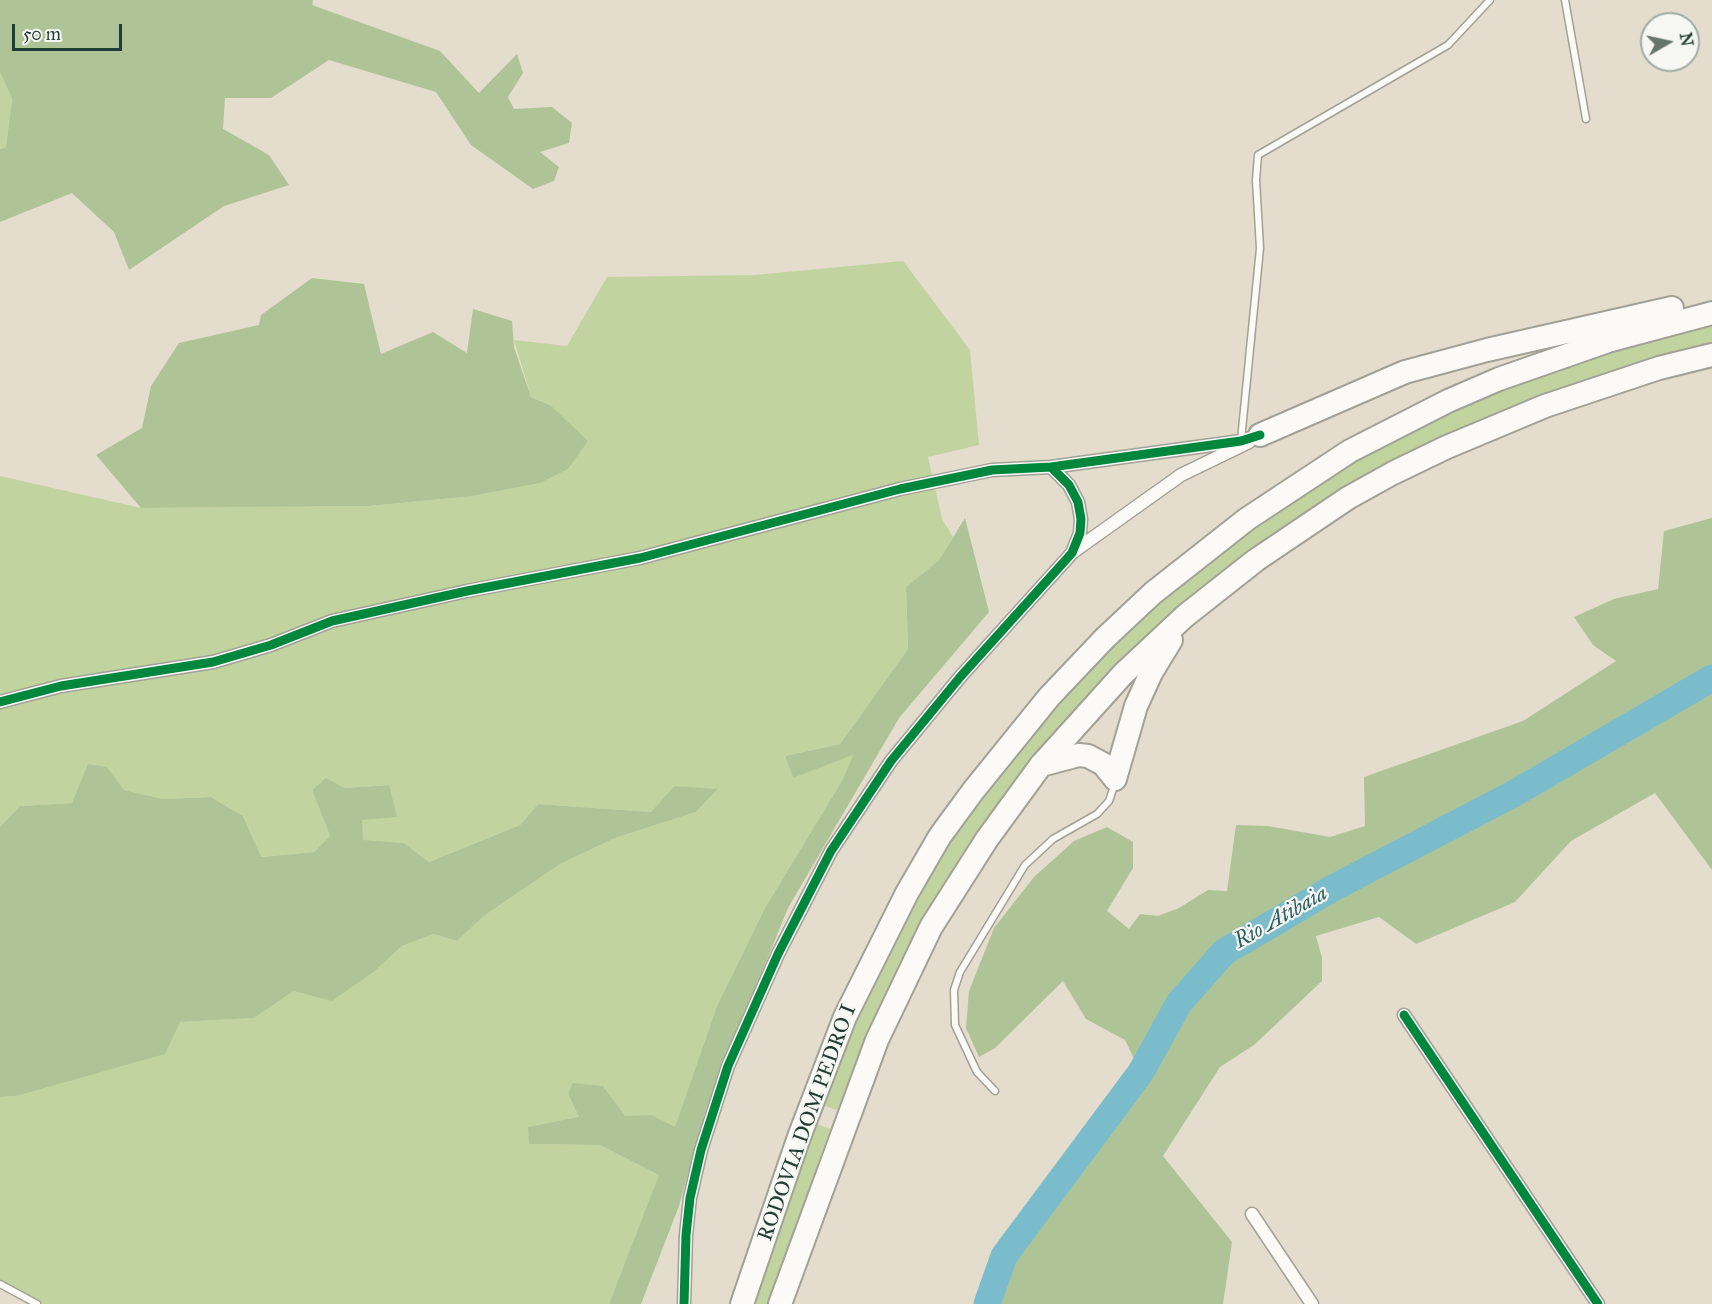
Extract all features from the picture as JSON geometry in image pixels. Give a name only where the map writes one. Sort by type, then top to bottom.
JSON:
[{"type":"highway","points":[[1248,441],[1405,372],[1487,350],[1712,301]]},
{"type":"highway","name":"RODOVIA DOM PEDRO I","points":[[742,1304],[815,1092],[845,1017],[880,944],[940,836],[1000,756],[1049,697],[1105,638],[1153,593],[1247,519],[1350,451],[1448,401],[1499,379],[1608,340],[1712,313]]},
{"type":"highway","name":"RODOVIA DOM PEDRO I","points":[[780,1304],[835,1148],[877,1040],[931,927],[987,839],[1041,765],[1123,674],[1185,616],[1256,560],[1348,498],[1393,473],[1545,405],[1659,368],[1712,355]]},
{"type":"highway","points":[[1115,779],[1137,706],[1151,673],[1185,616]]},
{"type":"highway","points":[[1041,765],[1079,755],[1088,756],[1103,764],[1115,779]]},
{"type":"street","points":[[0,702],[61,686],[213,662],[271,645],[332,621],[467,591],[640,558],[900,489],[992,470],[1051,467],[1248,441]]},
{"type":"street","points":[[684,1304],[686,1235],[701,1150],[728,1066],[778,954],[831,850],[891,761],[920,724],[1026,601],[1072,553],[1181,476],[1248,441]]},
{"type":"street","points":[[1051,467],[1069,485],[1078,502],[1081,519],[1080,533],[1072,553]]},
{"type":"street","points":[[1404,1015],[1598,1304]]},
{"type":"street","points":[[1252,1214],[1312,1304]]},
{"type":"lane","points":[[1248,441],[1260,248],[1256,180],[1258,155],[1448,45],[1490,0]]},
{"type":"lane","points":[[1565,0],[1586,119]]},
{"type":"lane","points":[[995,1091],[977,1072],[955,1025],[954,990],[960,972],[1025,865],[1053,839],[1097,814],[1109,801],[1115,779]]},
{"type":"lane","points":[[0,1284],[37,1304]]},
{"type":"green space","points":[[0,0],[313,0],[312,5],[440,51],[479,93],[517,54],[523,73],[508,97],[514,109],[552,107],[572,123],[569,143],[540,152],[559,167],[554,181],[533,189],[471,145],[436,92],[329,60],[271,98],[225,98],[223,129],[269,155],[289,185],[224,206],[129,270],[114,232],[72,193],[0,222],[0,149],[6,147],[12,99],[0,72]]},
{"type":"green space","points":[[0,72],[12,99],[6,147],[0,149]]},
{"type":"green space","points":[[903,261],[970,350],[979,445],[928,457],[942,519],[953,537],[939,560],[906,587],[908,649],[840,744],[785,756],[793,778],[854,754],[843,779],[765,908],[717,1006],[675,1128],[652,1115],[625,1117],[603,1086],[568,1094],[579,1117],[529,1144],[600,1145],[660,1175],[609,1304],[37,1304],[0,1284],[0,1097],[16,1096],[179,1022],[254,1018],[294,991],[376,970],[402,946],[433,934],[457,941],[484,916],[560,864],[615,838],[696,812],[717,790],[674,786],[651,812],[538,804],[520,825],[429,862],[404,843],[363,841],[361,820],[389,785],[312,790],[330,836],[314,852],[260,857],[243,816],[211,797],[163,799],[124,790],[107,767],[72,803],[20,806],[0,827],[0,476],[141,508],[370,506],[473,496],[540,483],[550,405],[531,397],[514,340],[567,346],[607,277],[755,275]]},
{"type":"green space","points":[[312,278],[364,284],[381,354],[433,332],[467,353],[473,309],[512,321],[514,347],[531,397],[550,405],[588,441],[568,469],[540,483],[473,496],[370,506],[141,508],[96,455],[142,428],[151,386],[179,343],[259,325],[261,315]]},
{"type":"green space","points":[[1712,323],[1712,345],[1650,361],[1263,545],[989,816],[933,902],[906,952],[876,1015],[837,1110],[819,1104],[835,1061],[925,878],[974,803],[1035,725],[1140,617],[1255,524],[1349,463],[1450,411],[1556,367]]},
{"type":"green space","points":[[965,518],[989,612],[899,718],[788,908],[706,1109],[679,1206],[641,1304],[609,1304],[659,1175],[600,1145],[529,1144],[528,1127],[579,1117],[568,1094],[573,1083],[603,1086],[625,1116],[652,1115],[675,1127],[717,1006],[765,908],[843,779],[853,755],[793,778],[785,756],[840,744],[908,649],[906,587],[939,560]]},
{"type":"green space","points":[[1712,518],[1712,870],[1655,793],[1571,841],[1515,902],[1416,944],[1379,917],[1316,936],[1322,958],[1322,981],[1254,1045],[1220,1067],[1163,1156],[1232,1242],[1223,1304],[987,1304],[1004,1256],[1141,1073],[1125,1040],[1086,1019],[1063,981],[995,1048],[979,1057],[966,1028],[969,991],[994,928],[1034,877],[1074,841],[1107,827],[1133,842],[1133,868],[1107,911],[1129,929],[1140,914],[1158,916],[1179,908],[1208,890],[1227,891],[1236,825],[1268,826],[1330,837],[1365,826],[1364,777],[1523,721],[1616,661],[1593,645],[1574,617],[1614,599],[1658,589],[1664,531]]},
{"type":"green space","points":[[88,764],[107,767],[124,790],[163,799],[211,797],[243,816],[261,857],[314,852],[330,836],[312,790],[326,778],[344,788],[389,785],[397,817],[362,820],[363,840],[404,843],[429,862],[520,825],[538,804],[651,812],[674,786],[718,789],[696,812],[615,838],[560,864],[484,916],[457,941],[433,934],[402,946],[376,970],[332,1001],[294,991],[254,1018],[180,1022],[165,1054],[16,1096],[0,1097],[0,827],[20,806],[72,803]]},
{"type":"green space","points":[[817,1124],[830,1129],[769,1304],[749,1304],[807,1137],[811,1138]]},
{"type":"waterway","name":"Rio Atibaia","points":[[987,1304],[1004,1256],[1141,1072],[1179,1003],[1224,952],[1333,888],[1515,793],[1712,678]]},
{"type":"cycle path","points":[[0,702],[61,686],[213,662],[271,645],[332,621],[467,591],[640,558],[900,489],[992,470],[1051,467],[1241,441],[1260,435]]},
{"type":"cycle path","points":[[684,1304],[686,1235],[690,1198],[701,1150],[728,1066],[778,954],[831,851],[891,761],[961,676],[1072,553],[1080,533],[1081,519],[1078,502],[1069,485],[1051,467]]},
{"type":"cycle path","points":[[1404,1015],[1598,1304]]}]
